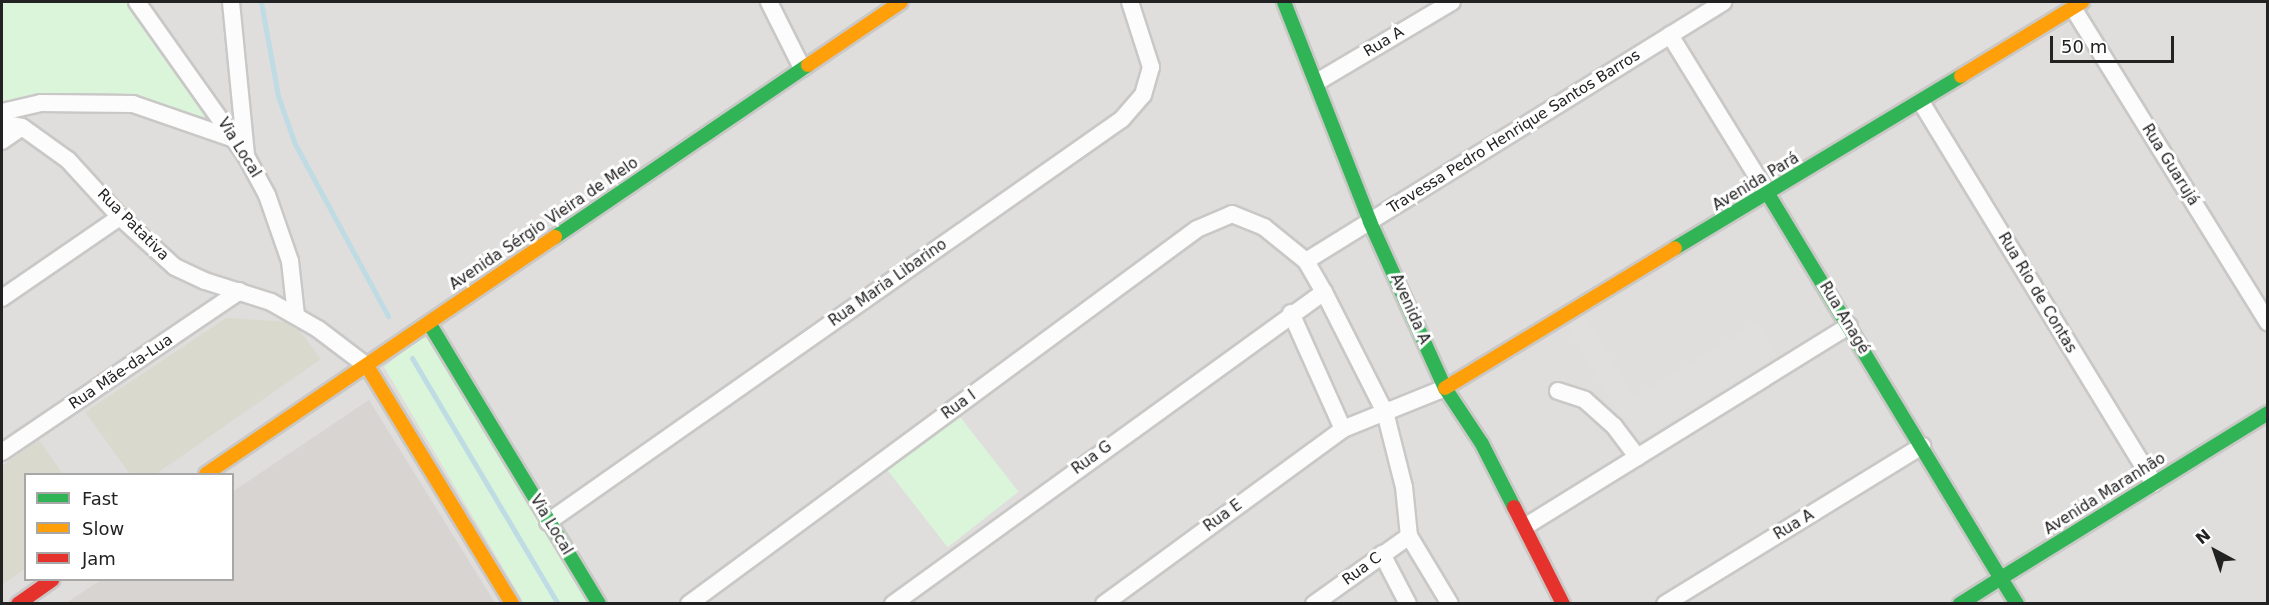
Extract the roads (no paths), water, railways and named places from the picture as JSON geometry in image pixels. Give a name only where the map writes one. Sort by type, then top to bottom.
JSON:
[{"type":"street","name":"Via Local","points":[[136,2],[246,156],[285,241],[296,315]]},
{"type":"street","points":[[231,2],[246,156]]},
{"type":"street","points":[[769,2],[802,68]]},
{"type":"street","name":"Avenida Sérgio Vieira de Melo","points":[[207,473],[901,2]]},
{"type":"street","name":"Rua Maria Libarino","points":[[548,522],[1122,119],[1143,95],[1151,67],[1130,2]]},
{"type":"street","name":"Avenida A","points":[[1284,2],[1370,222],[1445,388],[1482,444],[1526,526],[1563,603]]},
{"type":"street","name":"Rua A","points":[[1317,82],[1452,2]]},
{"type":"street","name":"Travessa Pedro Henrique Santos Barros","points":[[1306,261],[1723,2]]},
{"type":"street","name":"Avenida Pará","points":[[1445,388],[2078,5]]},
{"type":"street","name":"Rua Guarujá","points":[[2078,5],[2268,322]]},
{"type":"street","name":"Rua Anagé","points":[[1670,35],[2017,603]]},
{"type":"street","name":"Rua Rio de Contas","points":[[1921,102],[2154,484]]},
{"type":"street","points":[[2,112],[41,103],[133,104],[234,139]]},
{"type":"street","name":"Rua Patativa","points":[[2,123],[22,127],[68,160],[120,217],[175,267],[205,281],[240,291],[296,315],[367,366]]},
{"type":"street","points":[[2,141],[22,127]]},
{"type":"street","name":"Rua I","points":[[689,603],[1197,229],[1232,214],[1264,227],[1306,261]]},
{"type":"street","points":[[2,298],[120,217]]},
{"type":"street","points":[[1306,261],[1385,412],[1404,487],[1409,536],[1450,603]]},
{"type":"street","name":"Rua Mãe-da-Lua","points":[[2,452],[240,291]]},
{"type":"street","name":"Rua G","points":[[893,603],[1324,292]]},
{"type":"street","points":[[1291,314],[1343,429]]},
{"type":"street","name":"Via Local","points":[[429,323],[599,603]]},
{"type":"street","points":[[1526,526],[1849,326]]},
{"type":"street","points":[[367,366],[512,603]]},
{"type":"street","name":"Rua E","points":[[1104,603],[1343,429],[1445,388]]},
{"type":"street","points":[[1558,391],[1585,400],[1614,426],[1637,457]]},
{"type":"street","name":"Avenida Maranhão","points":[[1960,603],[2268,413]]},
{"type":"street","name":"Rua A","points":[[1665,603],[1922,446]]},
{"type":"street","name":"Rua C","points":[[1314,603],[1409,536]]},
{"type":"street","points":[[1382,554],[1408,603]]},
{"type":"street","points":[[18,603],[49,581]]},
{"type":"waterway","points":[[261,2],[278,96],[295,144],[388,316]]},
{"type":"waterway","points":[[412,358],[558,604]]}]
